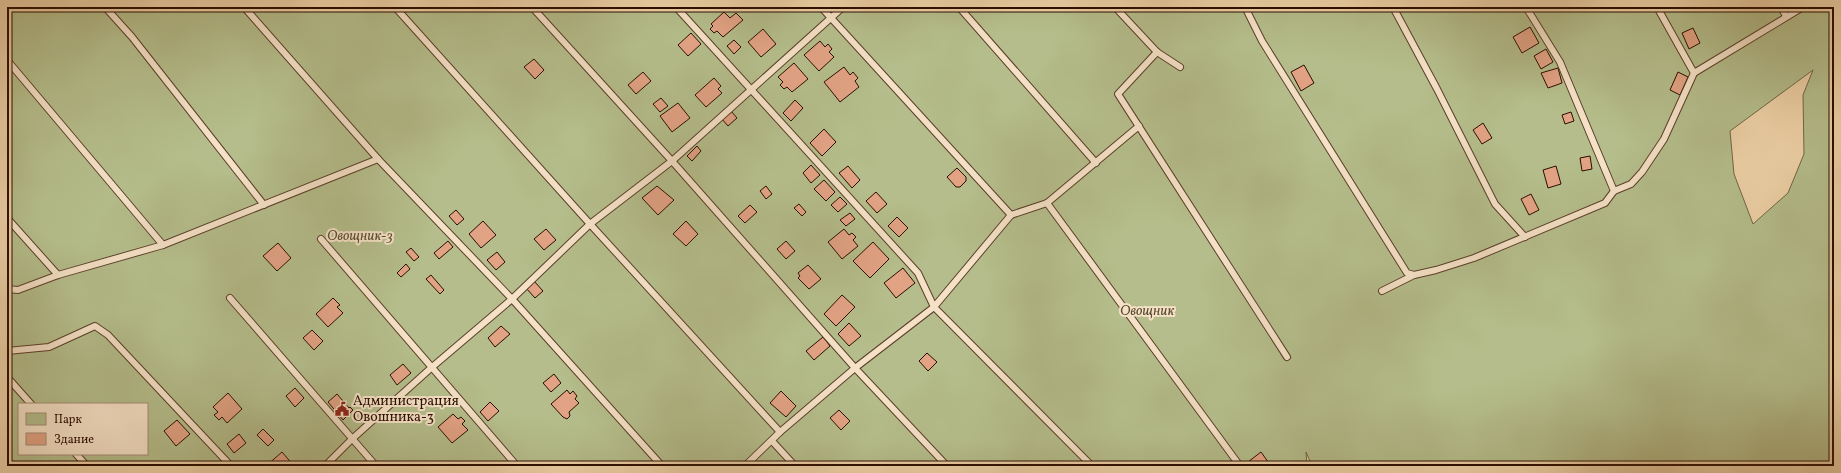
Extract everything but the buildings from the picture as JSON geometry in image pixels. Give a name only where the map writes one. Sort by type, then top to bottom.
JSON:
[{"type":"lane","points":[[106,7],[132,37],[264,205]]},
{"type":"lane","points":[[244,7],[378,159],[512,299],[662,466]]},
{"type":"lane","points":[[396,7],[590,224],[780,432]]},
{"type":"lane","points":[[532,7],[672,161],[855,368],[947,466]]},
{"type":"lane","points":[[676,7],[918,274],[934,307],[1092,466]]},
{"type":"lane","points":[[821,7],[1011,215]]},
{"type":"lane","points":[[325,466],[352,439],[431,368],[512,299],[590,224],[672,161],[844,7]]},
{"type":"lane","points":[[960,7],[1096,163]]},
{"type":"lane","points":[[1115,7],[1157,52],[1180,67]]},
{"type":"lane","points":[[1245,7],[1262,42],[1403,267],[1407,273],[1414,275]]},
{"type":"lane","points":[[1393,7],[1437,89],[1495,204],[1525,237]]},
{"type":"lane","points":[[1526,7],[1560,62],[1614,191]]},
{"type":"lane","points":[[1657,7],[1694,73]]},
{"type":"lane","points":[[1781,7],[1786,16]]},
{"type":"lane","points":[[1382,291],[1414,275],[1474,258],[1605,203],[1614,191],[1631,184],[1653,156],[1664,139],[1694,73],[1803,7]]},
{"type":"lane","points":[[1157,52],[1118,94],[1287,357]]},
{"type":"lane","points":[[7,60],[163,245]]},
{"type":"lane","points":[[745,466],[780,432],[855,368],[934,307],[1011,215],[1047,203],[1139,126]]},
{"type":"lane","points":[[7,289],[18,290],[58,275],[163,245],[378,159]]},
{"type":"lane","points":[[1047,203],[1240,466]]},
{"type":"lane","points":[[7,218],[58,275]]},
{"type":"lane","points":[[321,239],[517,466]]},
{"type":"lane","points":[[230,298],[376,466]]},
{"type":"lane","points":[[7,351],[49,347],[95,326],[108,335],[231,466]]},
{"type":"lane","points":[[7,377],[30,403]]},
{"type":"lane","points":[[772,441],[795,466]]},
{"type":"lane","points":[[77,455],[87,466]]},
{"type":"green space","name":"Овощник-3","points":[[7,7],[1834,7],[1834,466],[1312,466],[1306,452],[1307,466],[7,466]],"holes":[[[1813,70],[1803,95],[1804,154],[1788,193],[1753,224],[1734,174],[1730,131]]]},
{"type":"place","name":"Администрация Овошника-3","points":[[342,409]]},
{"type":"park label","name":"Овощник","points":[[1147,311]]}]
